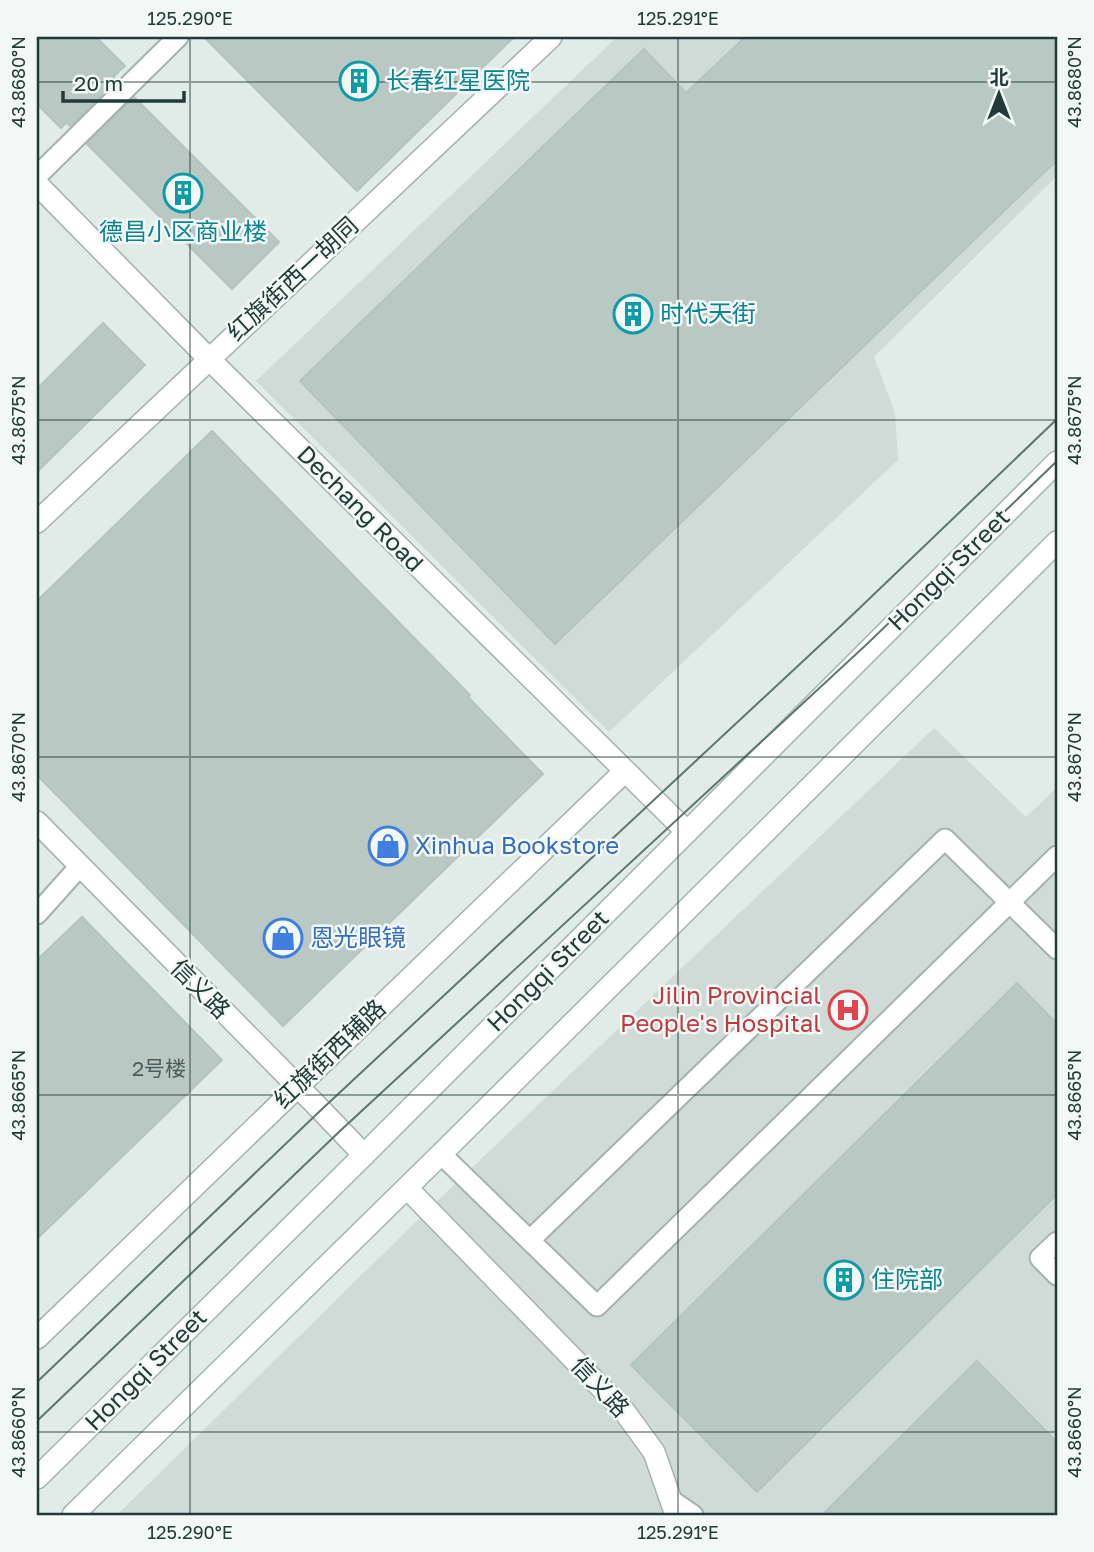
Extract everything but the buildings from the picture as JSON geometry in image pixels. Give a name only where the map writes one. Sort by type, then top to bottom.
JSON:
[{"type":"street","name":"红旗街西一胡同","points":[[37,522],[536,42]]},
{"type":"street","name":"Dechang Road","points":[[37,184],[208,358],[687,832]]},
{"type":"street","name":"Hongqi Street","points":[[37,1478],[364,1156],[1057,461]]},
{"type":"street","points":[[73,1515],[407,1188],[1057,542]]},
{"type":"street","name":"红旗街西辅路","points":[[37,1338],[625,771]]},
{"type":"street","name":"信义路","points":[[37,822],[364,1156]]},
{"type":"street","name":"信义路","points":[[407,1188],[624,1411],[654,1452],[673,1507]]},
{"type":"lane","points":[[37,176],[178,37]]},
{"type":"lane","points":[[530,1241],[945,839],[1057,949]]},
{"type":"lane","points":[[441,1154],[597,1306],[1057,856]]},
{"type":"lane","points":[[37,914],[80,866]]},
{"type":"lane","points":[[1057,1242],[1040,1258],[1057,1275]]},
{"type":"lane","points":[[673,1507],[693,1515]]},
{"type":"shaded area","name":"时代天街","points":[[617,37],[1057,37],[1057,176],[874,357],[895,413],[898,460],[609,732],[256,381]]},
{"type":"shaded area","name":"Jilin Provincial People's Hospital","points":[[934,728],[1026,817],[1057,787],[1057,1515],[117,1515],[436,1202]]},
{"type":"tram line","points":[[37,1382],[321,1110],[845,622],[1057,419]]},
{"type":"tram line","points":[[37,1421],[340,1131],[867,644],[1057,461]]},
{"type":"place","name":"长春红星医院","points":[[359,81]]},
{"type":"place","name":"德昌小区商业楼","points":[[183,193]]},
{"type":"place","name":"时代天街","points":[[633,314]]},
{"type":"place","name":"Xinhua Bookstore","points":[[388,846]]},
{"type":"place","name":"恩光眼镜","points":[[283,938]]},
{"type":"place","name":"Jilin Provincial People's Hospital","points":[[848,1010]]},
{"type":"place","name":"住院部","points":[[844,1280]]}]
